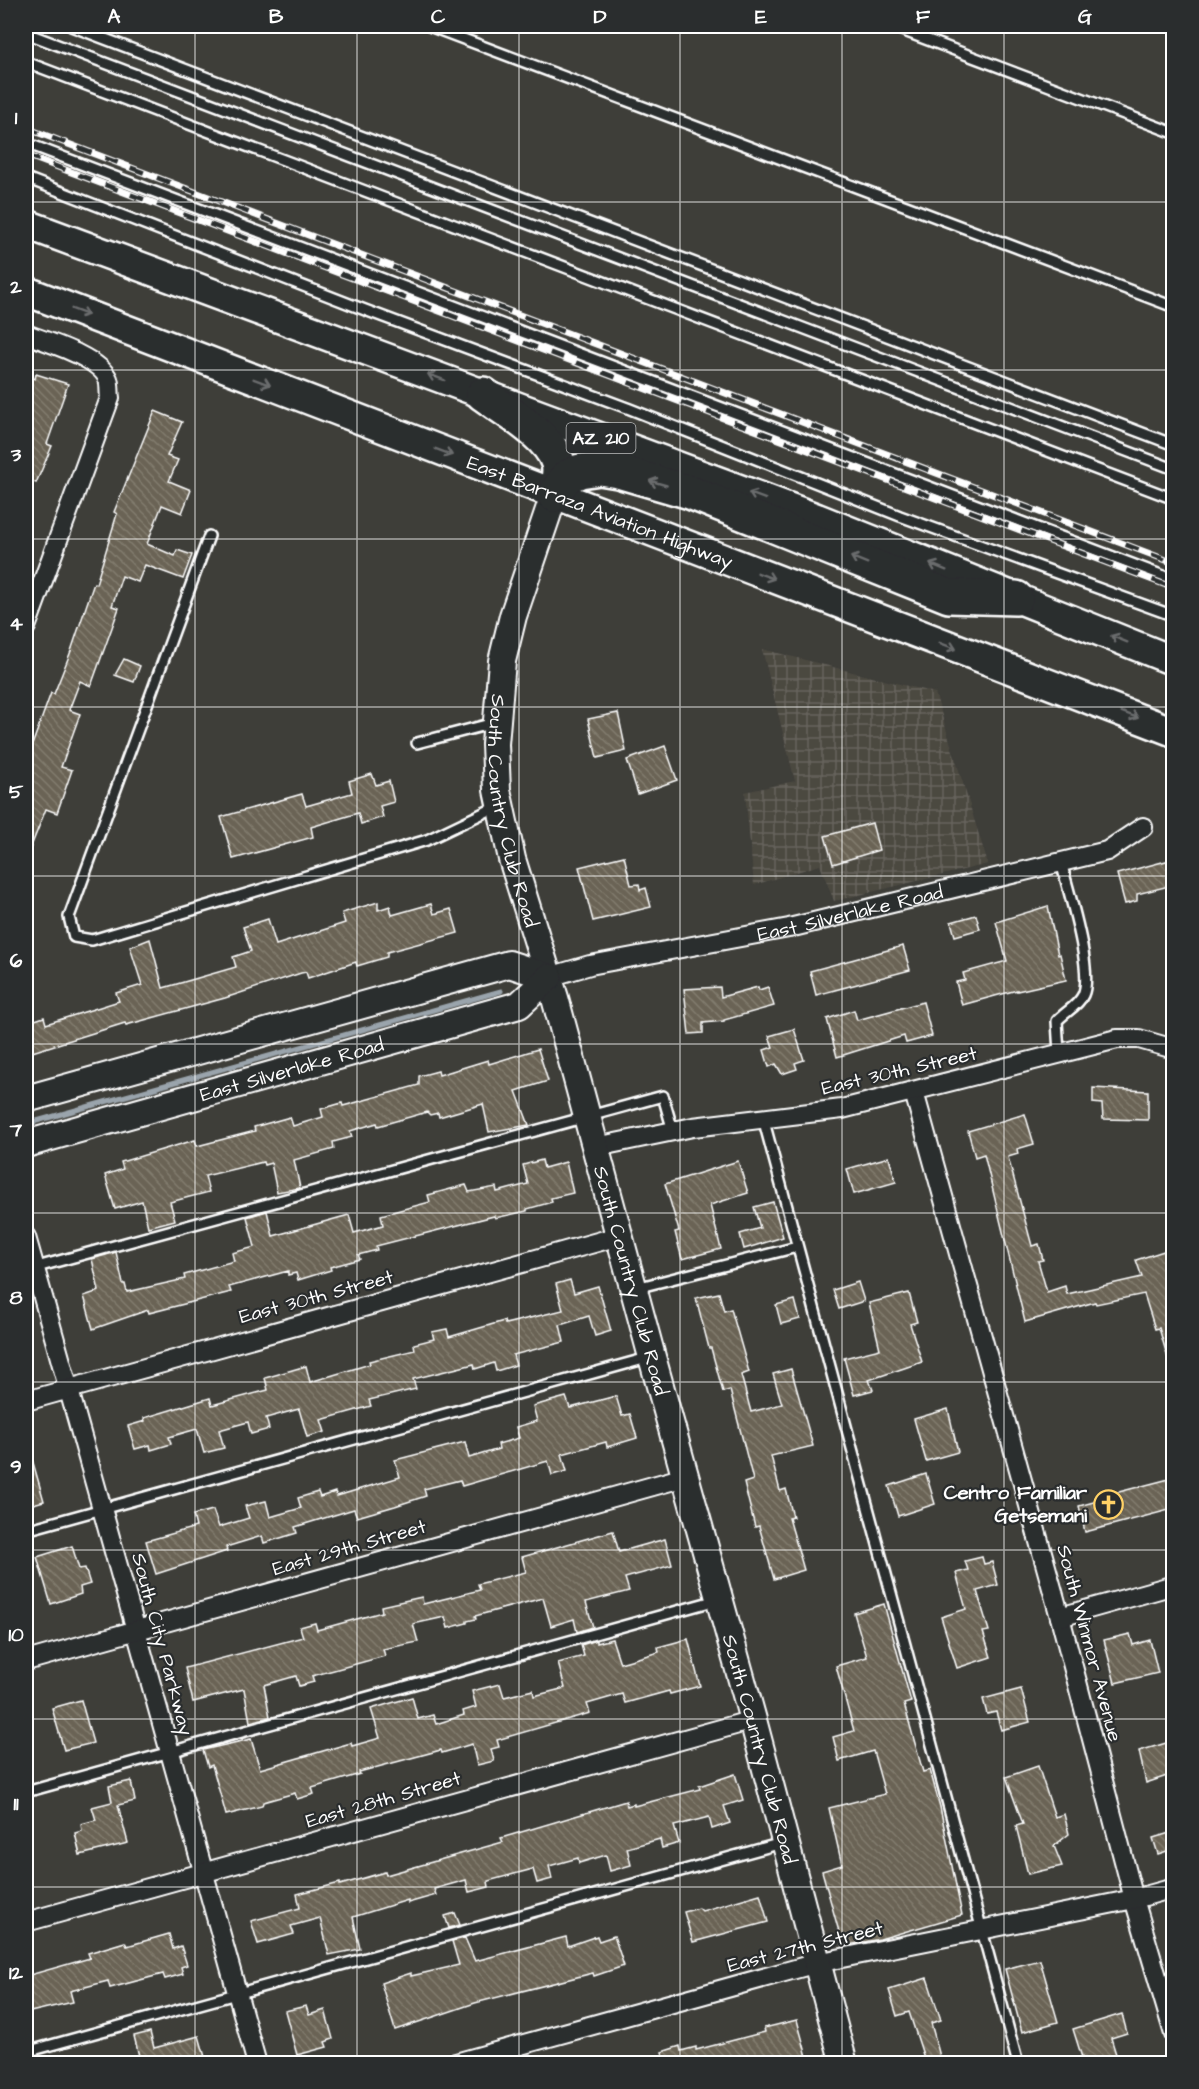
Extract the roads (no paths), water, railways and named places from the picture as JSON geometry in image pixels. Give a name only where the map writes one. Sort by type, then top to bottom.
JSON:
[{"type":"highway","points":[[483,394],[542,438],[558,462],[560,477],[555,495]]},
{"type":"highway","points":[[555,495],[566,477],[580,471],[600,468],[618,471],[690,492],[949,596],[1016,598]]},
{"type":"main road","name":"AZ 210","points":[[26,224],[817,518],[1173,661]]},
{"type":"main road","name":"East Barraza Aviation Highway","points":[[26,291],[1173,732]]},
{"type":"main road","name":"South Country Club Road","points":[[555,495],[513,616],[502,661],[495,744],[497,790],[512,859],[552,988],[651,1357],[753,1720],[844,2064]]},
{"type":"main road","points":[[26,1099],[509,964],[552,988]]},
{"type":"main road","name":"East Silverlake Road","points":[[26,1144],[519,1005],[552,988]]},
{"type":"street","points":[[26,334],[74,352],[96,365],[108,379],[110,398],[26,627]]},
{"type":"street","name":"East Silverlake Road","points":[[552,988],[590,965],[789,928],[1107,851],[1143,827]]},
{"type":"street","name":"East 30th Street","points":[[596,1148],[673,1131],[842,1109],[1117,1039],[1139,1039],[1173,1049]]},
{"type":"street","name":"South Winmor Avenue","points":[[914,1092],[1060,1617],[1134,1899],[1173,2034]]},
{"type":"street","name":"East 30th Street","points":[[26,1401],[619,1236]]},
{"type":"street","name":"South City Parkway","points":[[26,1237],[30,1268],[69,1388],[202,1873],[257,2064]]},
{"type":"street","name":"East 29th Street","points":[[26,1661],[685,1477]]},
{"type":"street","points":[[1060,1617],[1173,1585]]},
{"type":"street","name":"East 28th Street","points":[[26,1922],[753,1720]]},
{"type":"street","name":"East 27th Street","points":[[452,2064],[817,1963],[1134,1899],[1173,1888]]},
{"type":"lane","points":[[71,26],[1173,446]]},
{"type":"lane","points":[[429,26],[1173,307]]},
{"type":"lane","points":[[891,26],[1173,133]]},
{"type":"lane","points":[[26,33],[1173,469]]},
{"type":"lane","points":[[26,62],[1173,499]]},
{"type":"lane","points":[[26,143],[1173,580]]},
{"type":"lane","points":[[26,178],[376,314],[630,409],[900,516],[1173,616]]},
{"type":"lane","points":[[209,536],[69,917],[74,938],[92,940],[416,843],[500,805]]},
{"type":"lane","points":[[417,742],[496,723]]},
{"type":"lane","points":[[1059,1053],[1057,1021],[1067,1010],[1079,1003],[1085,992],[1086,977],[1084,958],[1061,862]]},
{"type":"lane","points":[[30,1268],[663,1096],[673,1131]]},
{"type":"lane","points":[[763,1118],[1018,2064]]},
{"type":"lane","points":[[633,1289],[797,1246]]},
{"type":"lane","points":[[26,1530],[651,1357]]},
{"type":"lane","points":[[26,1792],[719,1599]]},
{"type":"lane","points":[[26,2052],[785,1842]]},
{"type":"waterway","points":[[26,1124],[501,991]]},
{"type":"railway","points":[[26,128],[1174,563]]},
{"type":"railway","points":[[26,155],[1174,588]]},
{"type":"place","name":"Centro Familiar Getsemani","points":[[1108,1504]]}]
